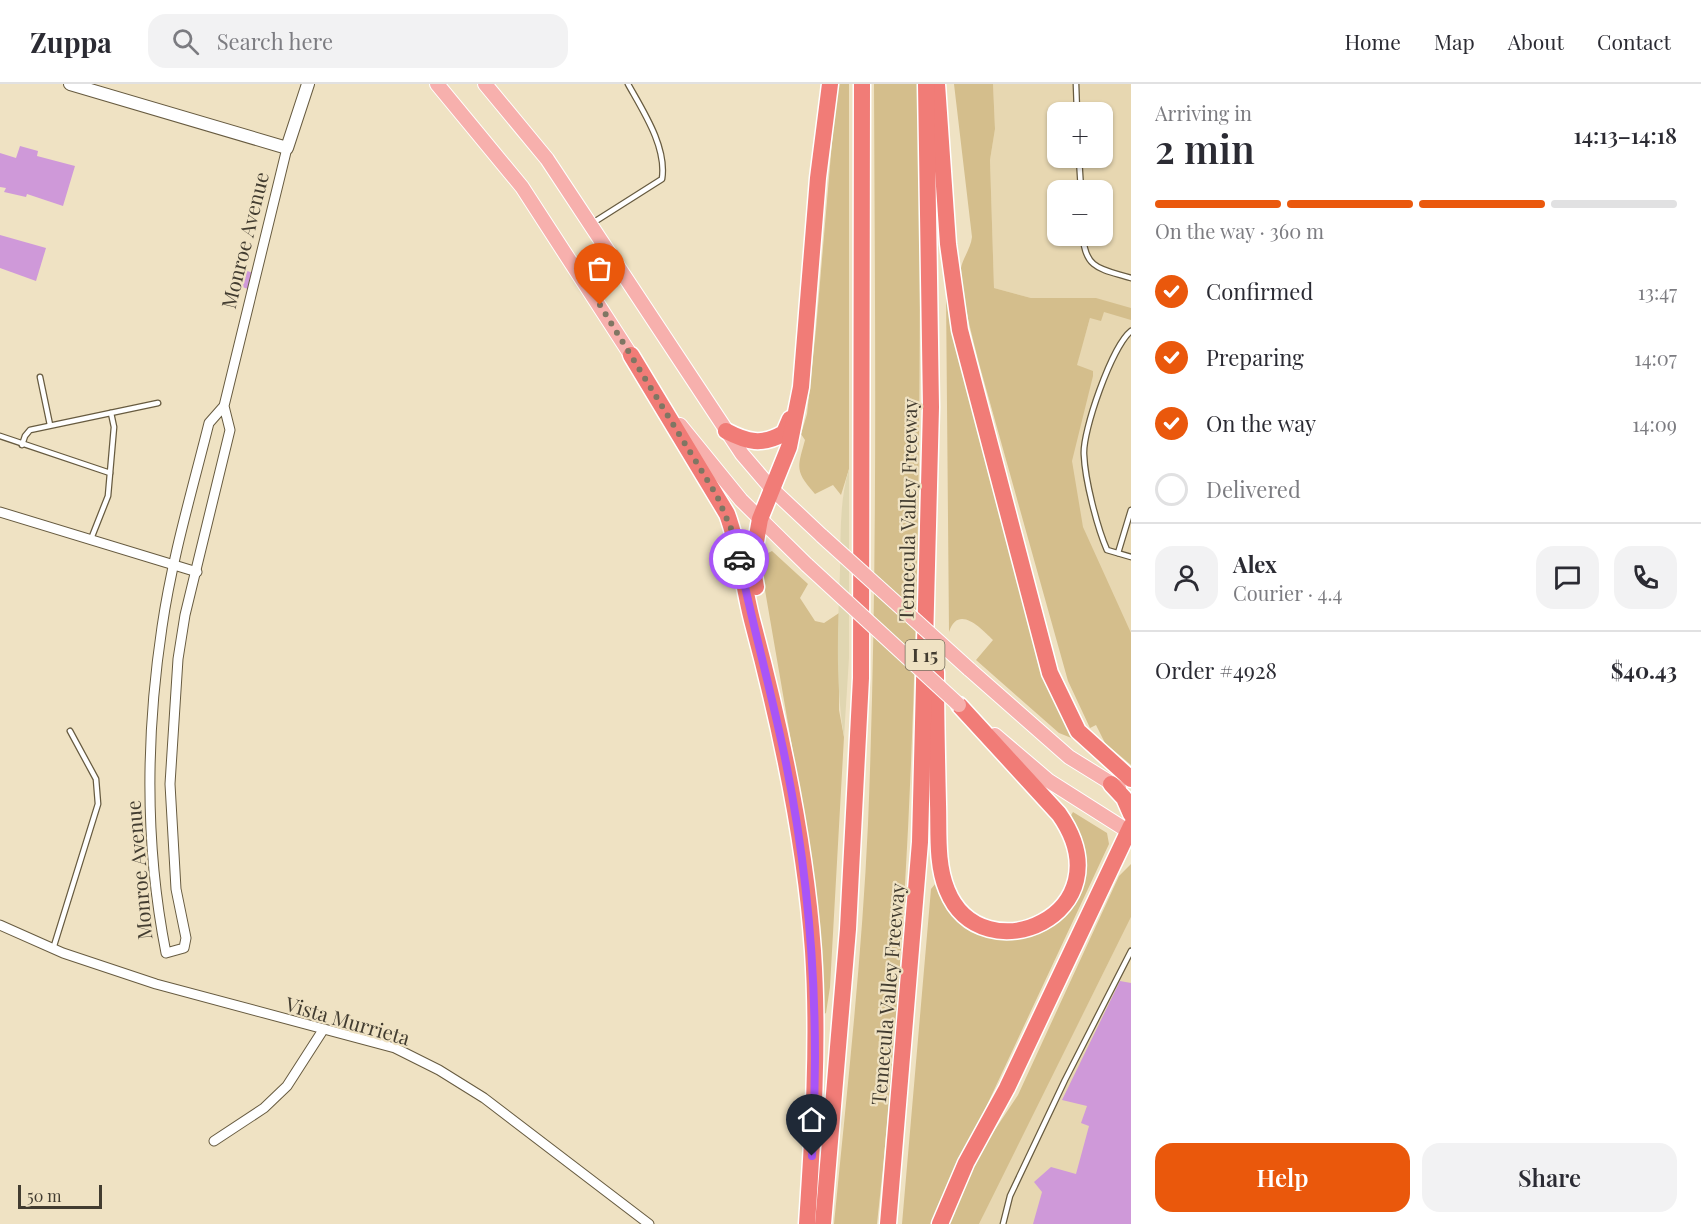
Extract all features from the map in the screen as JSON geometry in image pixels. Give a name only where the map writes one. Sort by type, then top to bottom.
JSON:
[{"type":"highway","points":[[807,1224],[815,1110],[813,950],[796,817],[773,699],[752,564],[760,519],[789,447],[801,387],[819,167],[830,84]]},
{"type":"highway","points":[[823,1224],[848,929],[861,678],[862,84]]},
{"type":"highway","name":"Temecula Valley Freeway","points":[[888,1224],[920,842],[931,407],[926,84]]},
{"type":"highway","points":[[937,84],[948,244],[960,330],[1050,673],[1078,732],[1131,779]]},
{"type":"highway","points":[[631,355],[727,514],[735,538],[751,615],[773,699]]},
{"type":"highway","points":[[726,431],[753,442],[775,439],[784,433],[801,387]]},
{"type":"highway","points":[[931,407],[939,831],[942,873],[947,891],[969,918],[997,931],[1029,929],[1043,922],[1068,897],[1080,867],[1077,849],[1071,831],[1059,814],[959,705]]},
{"type":"highway","points":[[1111,784],[1124,798],[1131,814]]},
{"type":"highway","points":[[940,1224],[966,1163],[1007,1088],[1130,830]]},
{"type":"main road","points":[[437,84],[522,187],[631,355],[713,467],[760,519],[959,705],[1049,781],[1130,830]]},
{"type":"main road","points":[[486,84],[548,159],[726,431],[771,488],[1070,758],[1131,796]]},
{"type":"street","points":[[70,84],[287,148]]},
{"type":"street","name":"Monroe Avenue","points":[[224,406],[230,430],[185,615],[178,659],[170,784],[176,889],[186,938],[184,948],[166,953],[156,888],[150,788],[162,627],[209,423],[224,406],[287,148],[308,84]]},
{"type":"street","points":[[0,512],[197,572]]},
{"type":"street","name":"Vista Murrieta","points":[[0,925],[53,949],[156,984],[394,1048],[440,1070],[484,1098],[649,1224]]},
{"type":"street","points":[[214,1141],[264,1108],[287,1086],[323,1030]]},
{"type":"lane","points":[[591,224],[662,179],[664,168],[651,127],[628,84]]},
{"type":"lane","points":[[1076,84],[1077,102]]},
{"type":"lane","points":[[1084,246],[1084,254],[1096,267],[1131,278]]},
{"type":"lane","points":[[1131,331],[1125,337],[1102,380],[1083,454],[1100,534],[1107,550],[1131,557]]},
{"type":"lane","points":[[40,377],[50,425]]},
{"type":"lane","points":[[22,445],[30,430],[158,404]]},
{"type":"lane","points":[[91,539],[108,496],[114,427],[111,413]]},
{"type":"lane","points":[[0,436],[110,472]]},
{"type":"lane","points":[[1118,553],[1131,510]]},
{"type":"lane","points":[[53,949],[98,804],[98,791],[92,770],[70,731]]},
{"type":"lane","points":[[1003,1224],[1010,1196],[1025,1164],[1131,951]]},
{"type":"shaded area","points":[[837,84],[849,84],[849,469],[841,495],[833,485],[815,494],[804,480],[799,464],[805,440],[801,434],[807,414],[816,329]]},
{"type":"shaded area","points":[[874,84],[919,84],[920,370],[915,655],[902,940],[877,1224],[834,1224],[858,974],[868,824],[875,547]]},
{"type":"shaded area","points":[[954,84],[993,84],[995,129],[990,160],[994,288],[1031,298],[1096,298],[1131,308],[1131,320],[1104,312],[1101,321],[1090,318],[1077,365],[1093,371],[1093,376],[1072,461],[1083,527],[1131,633],[1131,765],[1105,743],[1096,725],[1090,728],[1068,681],[980,367],[963,291],[961,268],[972,237]]},
{"type":"shaded area","points":[[993,84],[1131,84],[1131,673],[1054,505],[1076,366],[1096,298],[1031,298],[994,288],[990,160],[995,129]]},
{"type":"shaded area","points":[[946,292],[948,292],[1074,739],[1059,733],[976,660],[993,640],[982,630],[964,619],[953,624],[949,632]]},
{"type":"shaded area","points":[[772,551],[808,584],[800,598],[815,621],[824,623],[839,613],[839,710],[844,737],[830,987],[824,1014],[821,1014],[795,764],[761,567],[762,556]]},
{"type":"shaded area","points":[[1073,812],[1107,833],[1109,844],[958,1167],[935,1224],[902,1224],[931,889],[936,883],[945,900],[1009,937],[1081,885],[1085,858],[1082,841],[1070,817]]},
{"type":"shaded area","points":[[1131,864],[1131,917],[979,1224],[949,1224],[978,1155],[1018,1095],[1119,876]]},
{"type":"shaded area","points":[[1131,917],[1131,1224],[979,1224],[995,1190]]},
{"type":"sand","points":[[849,469],[849,658],[844,737],[839,695],[838,633],[841,519]]},
{"type":"building","points":[[20,146],[38,151],[37,156],[75,166],[63,206],[27,194],[26,197],[4,192],[6,188],[0,187],[0,153],[16,158]]},
{"type":"building","points":[[0,235],[46,248],[36,281],[0,268]]},
{"type":"building","points":[[239,268],[253,273],[248,289],[234,284]]},
{"type":"building","points":[[1120,981],[1131,983],[1131,1224],[1033,1224],[1042,1192],[1034,1182],[1051,1167],[1076,1174],[1089,1126],[1081,1123],[1087,1106],[1062,1100]]},
{"type":"way so far","points":[[600,305],[727,514],[739,559]]},
{"type":"route","points":[[739,559],[787,764],[805,873],[813,950],[815,1013],[815,1110],[812,1156]]}]
